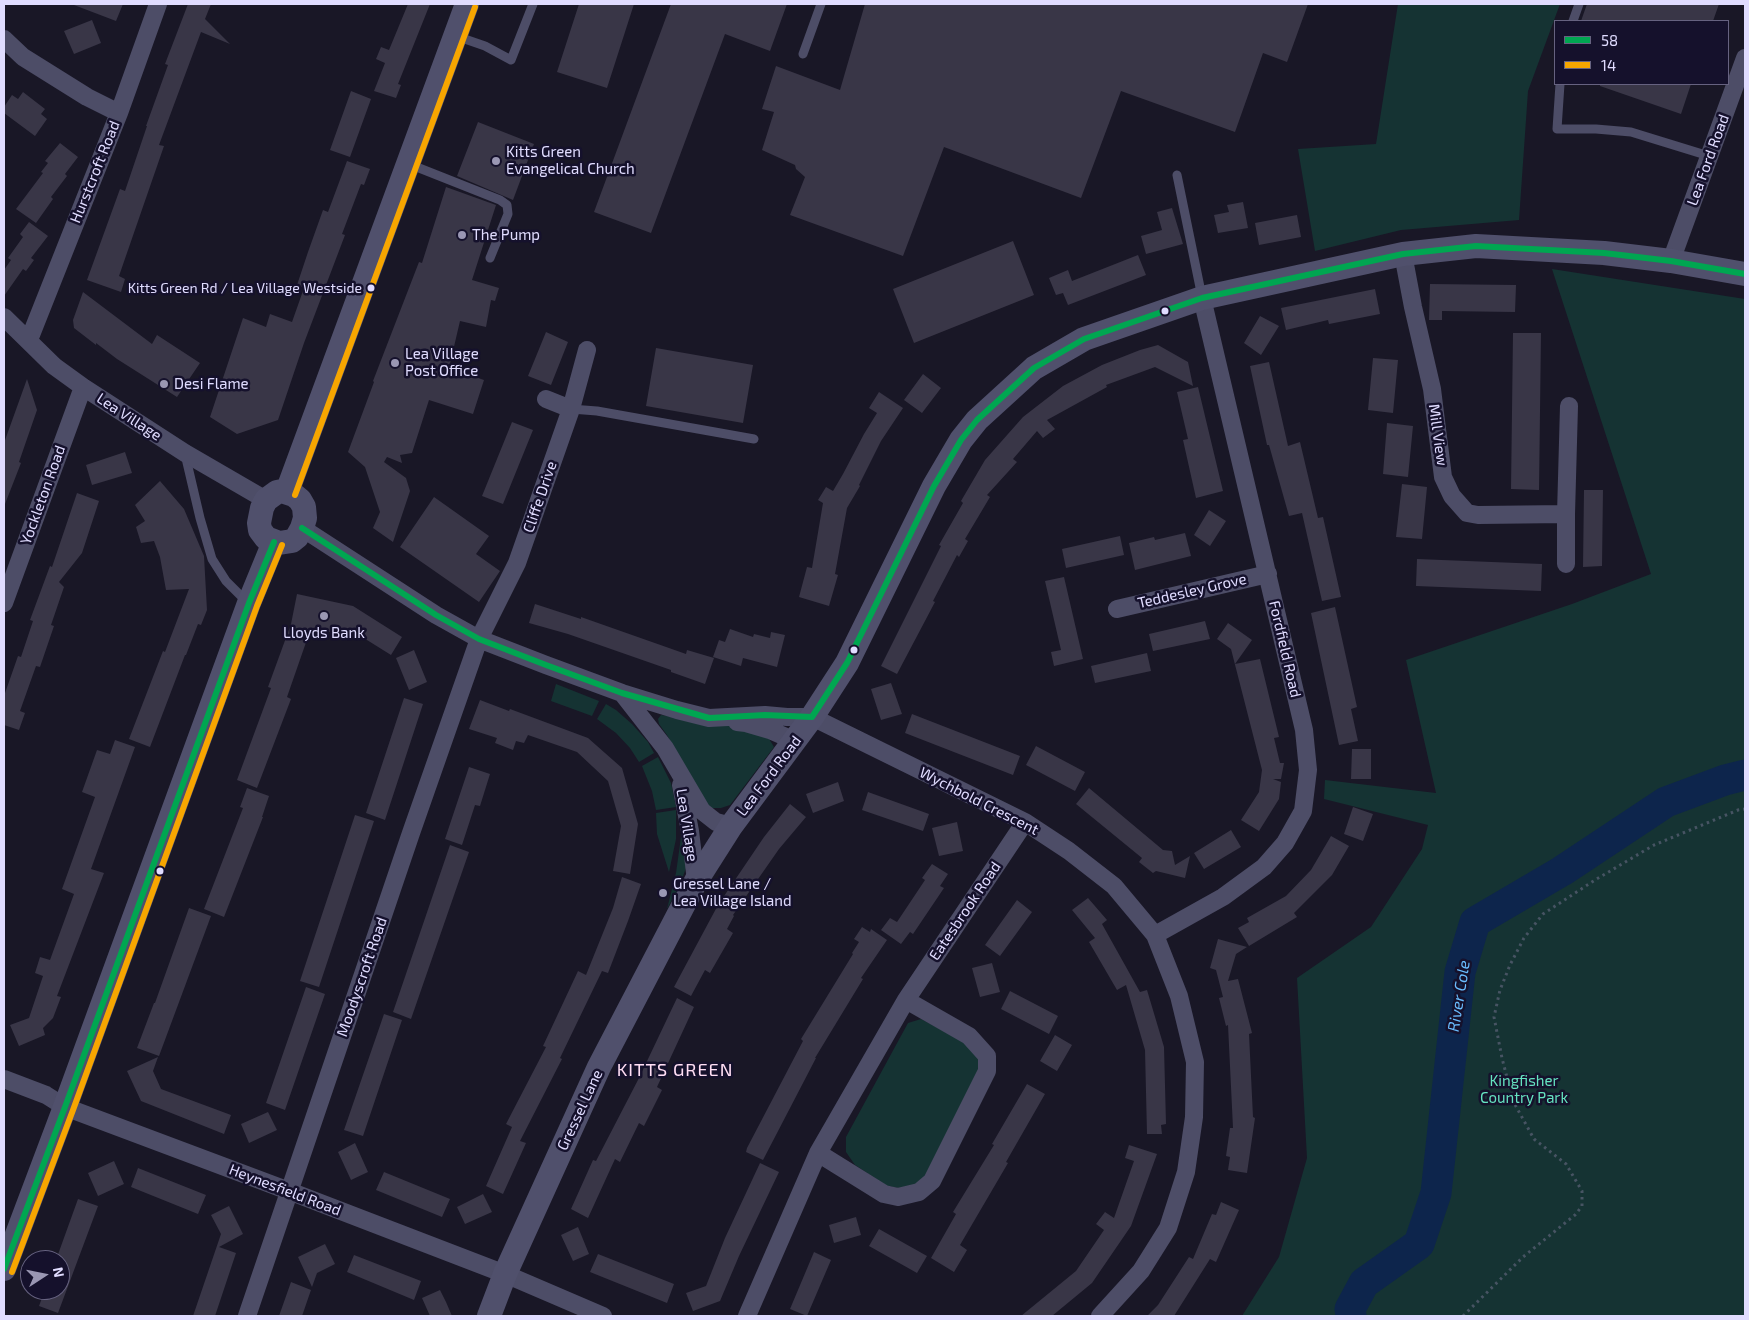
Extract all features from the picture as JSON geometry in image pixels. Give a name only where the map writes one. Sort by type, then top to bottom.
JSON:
[{"type":"street","name":"Hurstcroft Road","points":[[29,340],[119,113],[158,4]]},
{"type":"street","points":[[277,496],[294,495],[304,507],[305,518],[302,528],[297,537],[292,541],[279,543],[266,538],[260,530],[260,515],[277,496],[408,164],[467,4]]},
{"type":"street","points":[[4,39],[23,57],[87,98],[119,113]]},
{"type":"street","name":"Lea Ford Road","points":[[1671,261],[1745,58]]},
{"type":"street","name":"Lea Ford Road","points":[[696,881],[731,826],[795,741],[847,663],[934,486],[961,440],[977,420],[1034,368],[1084,339],[1202,298],[1403,254],[1476,246],[1604,254],[1671,261],[1745,274]]},
{"type":"street","name":"Mill View","points":[[1403,254],[1432,390],[1443,477],[1452,496],[1467,513],[1478,515],[1566,514]]},
{"type":"street","name":"Fordfield Road","points":[[1155,935],[1223,897],[1264,867],[1285,843],[1303,811],[1308,770],[1304,730],[1202,298]]},
{"type":"street","name":"Lea Village","points":[[4,317],[54,366],[82,387],[185,453],[277,496]]},
{"type":"street","name":"Cliffe Drive","points":[[479,639],[517,563],[571,408],[587,350]]},
{"type":"street","name":"Yockleton Road","points":[[4,603],[82,387]]},
{"type":"street","points":[[546,399],[571,408]]},
{"type":"street","points":[[1566,564],[1569,406]]},
{"type":"street","name":"Lea Village","points":[[302,528],[436,615],[479,639],[622,693],[709,718],[765,715],[812,717]]},
{"type":"street","points":[[4,1268],[65,1107],[248,603],[274,542]]},
{"type":"street","name":"Teddesley Grove","points":[[1117,608],[1268,574]]},
{"type":"street","name":"Moodyscroft Road","points":[[247,1316],[411,832],[479,639]]},
{"type":"street","name":"Lea Village","points":[[622,693],[651,728],[678,769],[702,811],[716,822],[731,826]]},
{"type":"street","name":"Wychbold Crescent","points":[[812,717],[1025,822],[1068,851],[1114,886],[1155,935],[1179,996],[1195,1062],[1194,1117],[1186,1172],[1168,1228],[1141,1271],[1100,1316]]},
{"type":"street","points":[[709,718],[746,723],[770,730],[795,741]]},
{"type":"street","name":"Lea Village","points":[[678,769],[690,831],[696,881]]},
{"type":"street","name":"Eatesbrook Road","points":[[747,1316],[818,1153],[906,1000],[1025,822]]},
{"type":"street","name":"Gressel Lane","points":[[489,1316],[505,1274],[599,1067],[696,881]]},
{"type":"street","points":[[818,1153],[884,1194],[898,1197],[919,1192],[932,1181],[987,1071],[987,1056],[969,1036],[906,1000]]},
{"type":"street","points":[[4,1079],[46,1095],[65,1107]]},
{"type":"street","name":"Heynesfield Road","points":[[65,1107],[505,1274]]},
{"type":"street","points":[[505,1274],[603,1316]]},
{"type":"lane","points":[[455,36],[485,46],[511,60],[533,4]]},
{"type":"lane","points":[[803,54],[821,4]]},
{"type":"lane","points":[[1573,20],[1579,4]]},
{"type":"lane","points":[[1560,85],[1557,129],[1631,132],[1709,156]]},
{"type":"lane","points":[[408,164],[500,200],[507,205],[508,214],[490,258]]},
{"type":"lane","points":[[1177,175],[1202,298]]},
{"type":"lane","points":[[571,408],[754,439]]},
{"type":"lane","points":[[185,453],[200,518],[212,559],[226,581],[248,603]]},
{"type":"path","points":[[1462,1316],[1523,1256],[1575,1215],[1582,1206],[1582,1191],[1566,1164],[1534,1140],[1513,1101],[1502,1058],[1494,1016],[1500,990],[1524,938],[1543,914],[1646,850],[1738,810],[1745,809]]},
{"type":"green space","points":[[1398,4],[1560,4],[1528,91],[1519,220],[1401,230],[1315,251],[1298,149],[1376,144]]},
{"type":"green space","name":"Kingfisher Country Park","points":[[1552,269],[1745,299],[1745,1316],[1242,1316],[1279,1257],[1307,1158],[1297,978],[1371,927],[1422,849],[1428,825],[1324,799],[1325,780],[1436,793],[1406,660],[1572,604],[1651,574]]},
{"type":"green space","points":[[556,684],[599,701],[592,716],[551,701]]},
{"type":"green space","points":[[606,704],[632,724],[648,742],[654,753],[639,762],[630,748],[616,733],[597,719]]},
{"type":"green space","points":[[661,715],[742,727],[768,737],[774,747],[730,805],[721,808],[711,808],[706,806],[659,724],[658,719]]},
{"type":"green space","points":[[658,757],[671,783],[676,807],[656,810],[652,791],[642,766]]},
{"type":"green space","points":[[676,810],[676,839],[669,872],[657,834],[656,813]]},
{"type":"green space","points":[[686,836],[686,868],[679,887],[667,909],[676,873],[681,837]]},
{"type":"green space","points":[[921,1019],[970,1045],[978,1055],[978,1078],[926,1176],[914,1185],[899,1188],[887,1186],[855,1165],[846,1152],[846,1137],[908,1023]]},
{"type":"building","points":[[74,4],[123,4],[116,21]]},
{"type":"building","points":[[188,4],[211,4],[205,19],[230,44],[201,32],[159,145],[164,146],[119,276],[125,279],[121,292],[87,280],[120,189],[125,191],[168,65],[165,64]]},
{"type":"building","points":[[408,4],[430,4],[398,84],[401,85],[396,98],[374,91],[385,63],[376,59],[381,47],[389,50]]},
{"type":"building","points":[[579,4],[634,4],[607,88],[557,72]]},
{"type":"building","points":[[671,4],[787,4],[770,51],[725,34],[651,233],[594,212]]},
{"type":"building","points":[[865,4],[1308,4],[1287,62],[1263,53],[1235,132],[1121,91],[1081,198],[944,147],[903,256],[790,215],[805,177],[796,169],[795,165],[762,150],[774,112],[762,109],[776,66],[840,90]]},
{"type":"building","points":[[1587,4],[1719,4],[1713,20],[1581,20]]},
{"type":"building","points":[[92,20],[101,43],[74,54],[64,31]]},
{"type":"building","points":[[1600,85],[1691,85],[1681,114]]},
{"type":"building","points":[[351,91],[371,99],[350,157],[330,150]]},
{"type":"building","points":[[23,92],[45,109],[41,114],[47,119],[35,136],[4,113],[4,107],[12,95],[18,99]]},
{"type":"building","name":"Kitts Green Evangelical Church","points":[[478,122],[534,144],[513,200],[457,176]]},
{"type":"building","points":[[60,143],[78,157],[65,174],[67,176],[51,197],[53,199],[36,223],[16,209],[43,173],[41,172],[48,163],[45,161]]},
{"type":"building","points":[[347,161],[370,169],[364,185],[361,184],[342,234],[345,235],[304,343],[278,420],[237,434],[210,417],[243,318],[266,327],[270,314],[292,322],[304,288],[297,285],[308,252],[323,210],[328,212]]},
{"type":"building","points":[[446,187],[496,205],[472,280],[499,288],[495,301],[491,300],[486,327],[460,321],[449,368],[484,380],[473,414],[429,400],[412,453],[400,455],[402,463],[387,457],[384,462],[406,478],[410,491],[393,542],[373,528],[380,512],[365,467],[348,452],[419,262],[422,263]]},
{"type":"building","points":[[1243,202],[1248,228],[1218,233],[1214,215],[1229,212],[1227,205]]},
{"type":"building","points":[[1172,208],[1183,244],[1146,254],[1141,236],[1162,230],[1157,212]]},
{"type":"building","points":[[1297,215],[1301,237],[1259,245],[1255,223]]},
{"type":"building","points":[[29,222],[48,236],[31,258],[34,260],[26,271],[23,269],[4,296],[4,270],[11,260],[8,258],[23,237],[20,234]]},
{"type":"building","points":[[1013,241],[1034,295],[914,343],[893,289]]},
{"type":"building","points":[[1138,255],[1146,275],[1068,305],[1063,293],[1056,295],[1049,278],[1068,270],[1072,281]]},
{"type":"building","points":[[1430,284],[1516,285],[1515,312],[1442,311],[1442,320],[1429,320]]},
{"type":"building","points":[[1375,289],[1380,314],[1329,324],[1328,320],[1286,330],[1281,308]]},
{"type":"building","points":[[83,292],[152,344],[157,335],[200,363],[177,397],[117,359],[96,343],[96,345],[74,328],[73,320]]},
{"type":"building","points":[[1260,316],[1279,326],[1261,355],[1244,343]]},
{"type":"building","points":[[546,332],[568,342],[551,385],[528,376]]},
{"type":"building","points":[[1513,333],[1541,333],[1539,490],[1511,489]]},
{"type":"building","points":[[1158,345],[1188,362],[1193,386],[1155,367],[1106,385],[1107,387],[1047,420],[1055,429],[1043,438],[1037,431],[1013,459],[1017,462],[987,495],[990,497],[965,539],[968,541],[959,557],[957,555],[933,601],[935,602],[897,674],[881,666],[941,546],[939,545],[963,503],[961,501],[985,460],[1023,417],[1063,386],[1102,365]]},
{"type":"building","points":[[656,348],[753,365],[743,423],[646,406]]},
{"type":"building","points":[[1373,358],[1398,360],[1393,413],[1368,410]]},
{"type":"building","points":[[1269,362],[1288,446],[1300,442],[1318,518],[1323,517],[1341,597],[1322,601],[1302,513],[1289,516],[1269,445],[1267,445],[1250,366]]},
{"type":"building","points":[[923,374],[941,388],[922,413],[904,400]]},
{"type":"building","points":[[27,379],[37,410],[19,462],[21,463],[4,504],[4,443]]},
{"type":"building","points":[[1198,387],[1223,491],[1196,498],[1183,440],[1188,439],[1177,392]]},
{"type":"building","points":[[879,392],[903,408],[881,441],[860,486],[847,508],[835,574],[838,575],[829,606],[799,597],[807,567],[812,568],[823,503],[818,500],[826,487],[833,491],[843,474],[877,413],[869,408]]},
{"type":"building","points":[[512,422],[533,430],[503,504],[482,496]]},
{"type":"building","points":[[1387,423],[1413,426],[1408,477],[1383,474]]},
{"type":"building","points":[[125,452],[132,473],[92,485],[86,465]]},
{"type":"building","points":[[160,481],[184,509],[204,556],[207,610],[201,625],[198,624],[185,655],[150,747],[129,739],[189,589],[166,590],[160,557],[154,541],[141,543],[136,527],[145,521],[135,505]]},
{"type":"building","points":[[1402,484],[1427,487],[1422,539],[1396,537]]},
{"type":"building","points":[[1584,490],[1603,490],[1602,566],[1583,567]]},
{"type":"building","points":[[77,493],[99,501],[82,553],[59,582],[64,587],[51,625],[54,626],[40,667],[36,666],[20,711],[25,713],[19,730],[4,725],[4,696],[18,656],[21,657],[33,621],[30,620],[50,566],[52,567]]},
{"type":"building","points":[[434,497],[489,536],[476,554],[500,571],[479,602],[400,547]]},
{"type":"building","points":[[1209,510],[1226,521],[1210,546],[1194,535]]},
{"type":"building","points":[[1185,533],[1191,556],[1135,570],[1129,543],[1154,537],[1155,540]]},
{"type":"building","points":[[1120,536],[1124,555],[1066,568],[1062,549]]},
{"type":"building","points":[[1417,559],[1542,564],[1541,591],[1416,586]]},
{"type":"building","points":[[1064,577],[1083,659],[1054,666],[1051,652],[1061,650],[1045,581]]},
{"type":"building","points":[[297,594],[353,606],[402,637],[391,655],[351,630],[349,636],[311,628],[287,697],[291,699],[257,788],[237,780],[271,688],[268,687],[291,624]]},
{"type":"building","points":[[535,604],[581,619],[581,617],[686,654],[687,650],[714,658],[705,684],[568,634],[529,623]]},
{"type":"building","points":[[1335,607],[1357,707],[1351,709],[1358,741],[1339,745],[1311,613]]},
{"type":"building","points":[[1205,621],[1210,639],[1153,651],[1149,634]]},
{"type":"building","points":[[1228,623],[1252,640],[1235,664],[1260,659],[1279,737],[1274,738],[1280,763],[1284,763],[1281,779],[1273,779],[1281,782],[1279,799],[1259,831],[1241,820],[1259,792],[1262,770],[1231,649],[1217,639]]},
{"type":"building","points":[[730,629],[753,637],[754,634],[770,638],[771,632],[785,635],[777,667],[743,658],[741,666],[713,657],[719,640],[725,642]]},
{"type":"building","points":[[414,650],[427,682],[409,690],[396,658]]},
{"type":"building","points":[[1147,653],[1151,671],[1095,683],[1091,666]]},
{"type":"building","points":[[891,683],[902,714],[881,720],[871,689]]},
{"type":"building","points":[[404,698],[423,704],[385,820],[366,813]]},
{"type":"building","points":[[480,700],[588,738],[622,768],[638,824],[630,874],[613,871],[621,826],[608,781],[577,752],[528,735],[524,743],[516,741],[513,750],[495,743],[497,738],[469,729]]},
{"type":"building","points":[[912,714],[1020,756],[1013,775],[905,733]]},
{"type":"building","points":[[115,740],[135,747],[91,869],[104,873],[57,996],[61,997],[53,1018],[43,1028],[45,1035],[19,1046],[10,1025],[29,1018],[43,976],[35,973],[40,957],[50,960],[74,894],[62,889],[95,797],[82,792],[97,750],[110,754]]},
{"type":"building","points":[[1036,746],[1085,772],[1075,791],[1026,765]]},
{"type":"building","points":[[1352,749],[1371,749],[1371,779],[1351,779]]},
{"type":"building","points":[[469,767],[490,774],[480,806],[475,805],[462,845],[445,839]]},
{"type":"building","points":[[838,782],[844,801],[813,813],[806,794]]},
{"type":"building","points":[[247,788],[269,796],[263,817],[224,917],[204,909],[243,808],[240,807]]},
{"type":"building","points":[[1089,788],[1163,850],[1172,851],[1175,865],[1190,856],[1185,878],[1156,871],[1153,873],[1139,862],[1142,858],[1076,804]]},
{"type":"building","points":[[868,792],[929,814],[923,831],[862,810]]},
{"type":"building","points":[[790,804],[806,817],[779,849],[733,915],[727,929],[733,933],[710,973],[705,970],[691,996],[674,987],[718,905],[764,837]]},
{"type":"building","points":[[1353,807],[1373,814],[1363,841],[1344,834]]},
{"type":"building","points":[[355,815],[374,821],[319,987],[300,981]]},
{"type":"building","points":[[957,822],[963,851],[939,856],[932,828]]},
{"type":"building","points":[[1231,830],[1241,847],[1204,869],[1194,853]]},
{"type":"building","points":[[1331,836],[1349,846],[1332,875],[1294,913],[1297,917],[1249,946],[1238,928],[1249,922],[1247,918],[1286,896],[1311,870]]},
{"type":"building","points":[[450,845],[469,852],[411,1019],[393,1012]]},
{"type":"building","points":[[932,864],[948,874],[940,886],[944,888],[913,934],[910,932],[901,944],[881,930],[890,918],[897,922],[925,880],[922,878]]},
{"type":"building","points":[[622,877],[641,884],[628,921],[608,973],[602,971],[560,1058],[562,1059],[520,1141],[526,1143],[503,1194],[486,1186],[512,1127],[506,1124],[546,1047],[543,1046],[578,971],[586,975],[613,908]]},
{"type":"building","points":[[1088,898],[1107,920],[1102,924],[1140,992],[1147,990],[1164,1047],[1166,1124],[1161,1125],[1162,1134],[1147,1134],[1145,1050],[1126,985],[1117,990],[1089,942],[1095,938],[1072,910]]},
{"type":"building","points":[[1017,900],[1032,912],[1000,956],[985,945]]},
{"type":"building","points":[[189,908],[211,916],[159,1056],[137,1048]]},
{"type":"building","points":[[862,927],[870,932],[871,929],[887,940],[861,978],[863,979],[815,1058],[763,1160],[746,1152],[747,1148],[803,1041],[801,1039],[853,954],[859,942],[854,939]]},
{"type":"building","points":[[1218,939],[1247,947],[1236,954],[1228,981],[1238,979],[1252,1033],[1249,1034],[1253,1117],[1255,1118],[1247,1173],[1228,1170],[1230,1157],[1226,1156],[1230,1128],[1233,1128],[1228,1025],[1226,1026],[1219,998],[1223,997],[1216,970],[1210,968]]},
{"type":"building","points":[[992,963],[1000,992],[980,997],[972,968]]},
{"type":"building","points":[[306,987],[325,994],[285,1110],[266,1103]]},
{"type":"building","points":[[1010,991],[1058,1016],[1049,1034],[1001,1009]]},
{"type":"building","points":[[677,998],[694,1007],[657,1087],[662,1090],[644,1126],[639,1123],[620,1162],[615,1159],[588,1218],[571,1209],[593,1160],[596,1161],[639,1078]]},
{"type":"building","points":[[384,1014],[402,1020],[363,1136],[344,1130]]},
{"type":"building","points":[[1055,1035],[1072,1045],[1057,1071],[1040,1061]]},
{"type":"building","points":[[158,1057],[153,1071],[161,1089],[231,1115],[224,1134],[141,1101],[127,1071]]},
{"type":"building","points":[[1027,1084],[1045,1094],[1006,1162],[1008,1163],[960,1245],[967,1250],[954,1272],[931,1258],[956,1214],[953,1212],[994,1145],[992,1144]]},
{"type":"building","points":[[268,1112],[277,1130],[249,1143],[241,1124]]},
{"type":"building","points":[[355,1143],[368,1172],[351,1180],[338,1152]]},
{"type":"building","points":[[1129,1145],[1157,1154],[1131,1226],[1092,1283],[1052,1316],[1021,1316],[1076,1271],[1104,1230],[1096,1224],[1105,1212],[1114,1218],[1134,1161],[1125,1158]]},
{"type":"building","points":[[114,1161],[124,1184],[98,1196],[88,1173]]},
{"type":"building","points":[[760,1163],[779,1172],[720,1301],[693,1311],[686,1293],[706,1286],[725,1238]]},
{"type":"building","points":[[138,1168],[206,1195],[198,1214],[131,1187]]},
{"type":"building","points":[[384,1172],[450,1199],[442,1217],[376,1190]]},
{"type":"building","points":[[483,1194],[492,1212],[465,1224],[457,1207]]},
{"type":"building","points":[[78,1199],[98,1206],[70,1281],[70,1250],[60,1250]]},
{"type":"building","points":[[1221,1202],[1239,1210],[1216,1262],[1210,1259],[1174,1316],[1147,1316],[1158,1305],[1189,1257],[1193,1259],[1212,1214],[1216,1215]]},
{"type":"building","points":[[229,1206],[243,1234],[219,1247],[236,1253],[215,1316],[193,1316],[221,1234],[211,1215]]},
{"type":"building","points":[[856,1217],[861,1235],[834,1243],[829,1225]]},
{"type":"building","points":[[578,1227],[589,1254],[573,1261],[561,1235]]},
{"type":"building","points":[[879,1229],[927,1256],[917,1273],[869,1246]]},
{"type":"building","points":[[325,1244],[335,1264],[317,1273],[312,1287],[298,1257]]},
{"type":"building","points":[[814,1252],[831,1260],[807,1316],[790,1309]]},
{"type":"building","points":[[598,1254],[674,1284],[667,1303],[590,1272]]},
{"type":"building","points":[[354,1255],[421,1281],[414,1300],[347,1272]]},
{"type":"building","points":[[291,1282],[311,1290],[302,1316],[279,1316]]},
{"type":"building","points":[[440,1290],[452,1316],[430,1316],[422,1298]]},
{"type":"building","points":[[41,1300],[63,1300],[58,1313],[39,1306]]},
{"type":"waterway","name":"River Cole","points":[[1351,1316],[1350,1309],[1364,1283],[1419,1244],[1436,1193],[1460,972],[1475,922],[1562,871],[1666,802],[1725,780],[1745,775]]},
{"type":"transit line","name":"14","points":[[295,495],[475,7]]},
{"type":"transit line","name":"58","points":[[302,528],[436,615],[479,639],[546,665],[622,693],[709,718],[765,715],[812,717],[847,663],[934,486],[961,440],[977,420],[1034,368],[1084,339],[1202,298],[1403,254],[1476,246],[1604,253],[1671,261],[1745,274]]},
{"type":"transit line","name":"58","points":[[4,1269],[249,603],[274,542]]},
{"type":"transit line","name":"14","points":[[12,1272],[257,606],[282,545]]},
{"type":"place","name":"Kitts Green Evangelical Church","points":[[496,161]]},
{"type":"place","name":"The Pump","points":[[462,235]]},
{"type":"place","name":"Kitts Green Rd / Lea Village Westside","points":[[371,288]]},
{"type":"place","name":"Lea Village Post Office","points":[[395,363]]},
{"type":"place","name":"Desi Flame","points":[[164,384]]},
{"type":"place","name":"Lloyds Bank","points":[[324,616]]},
{"type":"place","name":"Gressel Lane / Lea Village Island","points":[[663,893]]},
{"type":"district","name":"KITTS GREEN","points":[[675,1070]]}]
